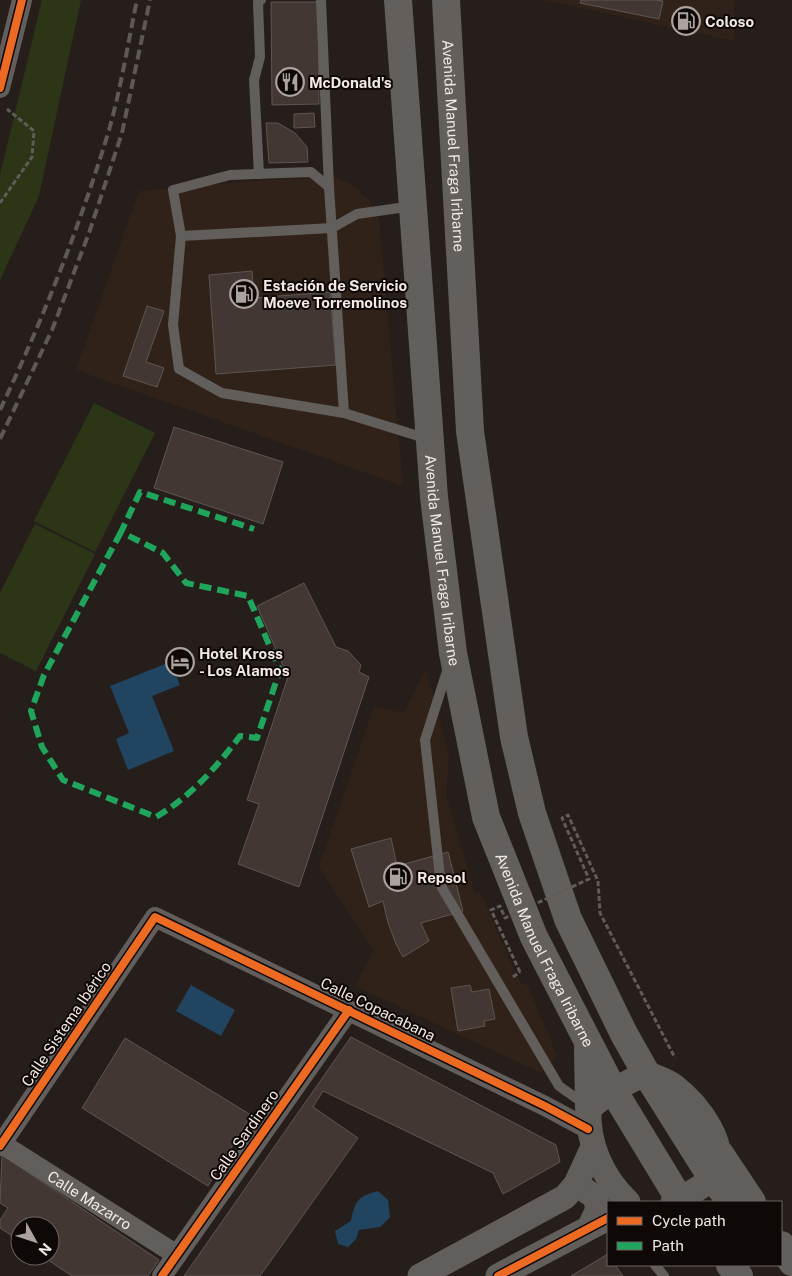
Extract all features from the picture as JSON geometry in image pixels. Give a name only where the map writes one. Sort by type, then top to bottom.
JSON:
[{"type":"main road","name":"Avenida Manuel Fraga Iribarne","points":[[398,0],[434,497],[453,653],[486,817],[534,937],[613,1090],[678,1201]]},
{"type":"main road","name":"Avenida Manuel Fraga Iribarne","points":[[446,0],[470,431],[514,738],[532,813],[568,919],[624,1034],[646,1073],[716,1166]]},
{"type":"main road","points":[[624,1034],[675,1074]]},
{"type":"main road","points":[[588,1043],[590,1128]]},
{"type":"main road","points":[[716,1166],[732,1201]]},
{"type":"main road","points":[[716,1166],[751,1201]]},
{"type":"main road","points":[[782,1247],[792,1262]]},
{"type":"main road","points":[[782,1263],[792,1276]]},
{"type":"main road","points":[[731,1266],[739,1276]]},
{"type":"street","points":[[0,88],[22,0]]},
{"type":"street","name":"Calle Copacabana","points":[[155,917],[590,1128]]},
{"type":"street","name":"Calle Sistema Ibérico","points":[[1,1145],[155,917]]},
{"type":"street","name":"Calle Sardinero","points":[[162,1276],[349,1010]]},
{"type":"street","points":[[420,1276],[565,1197],[576,1184],[590,1128],[613,1090],[646,1073],[675,1074],[712,1133],[716,1166],[678,1201]]},
{"type":"street","points":[[590,1128],[603,1168],[619,1193],[627,1201]]},
{"type":"street","name":"Calle Mazarro","points":[[1,1145],[177,1255]]},
{"type":"street","points":[[498,1276],[599,1222],[595,1197],[576,1184]]},
{"type":"lane","points":[[259,174],[254,80],[260,57],[258,2],[261,0]]},
{"type":"lane","points":[[321,0],[329,187],[344,413]]},
{"type":"lane","points":[[329,187],[311,172],[230,175],[173,190],[181,236],[173,325],[179,369],[222,393],[344,413],[430,440]]},
{"type":"lane","points":[[181,236],[332,228],[357,214],[413,206]]},
{"type":"lane","points":[[453,653],[425,740],[440,886],[559,1086],[590,1128]]},
{"type":"lane","points":[[656,1266],[664,1276]]},
{"type":"path","points":[[0,104],[34,131],[32,157],[0,203]]},
{"type":"path","points":[[520,972],[491,910],[500,906],[505,918],[589,879],[562,818],[568,815],[598,881],[600,913],[675,1074]]},
{"type":"shaded area","name":"Coloso","points":[[543,0],[734,0],[734,41]]},
{"type":"shaded area","name":"Estación de Servicio Moeve Torremolinos","points":[[336,177],[351,184],[369,200],[379,218],[403,486],[76,370],[139,191],[252,181]]},
{"type":"shaded area","name":"Repsol","points":[[426,668],[449,756],[446,795],[475,893],[481,893],[516,975],[520,982],[528,986],[557,1055],[541,1073],[355,986],[373,951],[319,867],[374,706],[404,713]]},
{"type":"green space","points":[[42,0],[81,0],[39,196],[0,280],[0,175]]},
{"type":"green space","points":[[94,403],[155,433],[95,552],[34,521]]},
{"type":"green space","points":[[35,524],[95,554],[36,671],[0,653],[0,593]]},
{"type":"water","points":[[170,662],[180,685],[152,696],[174,751],[128,770],[116,739],[129,733],[110,686]]},
{"type":"water","points":[[191,985],[235,1010],[221,1036],[176,1011]]},
{"type":"water","points":[[378,1191],[388,1200],[390,1217],[380,1227],[359,1230],[356,1239],[348,1247],[338,1244],[335,1231],[351,1221],[358,1200]]},
{"type":"building","points":[[581,0],[663,1],[659,19],[580,3]]},
{"type":"building","points":[[271,2],[318,2],[319,104],[272,105]]},
{"type":"building","points":[[314,113],[315,127],[294,128],[294,114]]},
{"type":"building","points":[[266,123],[278,123],[295,133],[307,147],[308,162],[269,163]]},
{"type":"building","points":[[252,271],[254,298],[330,292],[336,365],[216,374],[209,275]]},
{"type":"building","points":[[147,306],[164,311],[146,362],[164,368],[157,387],[123,376]]},
{"type":"building","points":[[174,427],[283,462],[263,524],[154,488]]},
{"type":"building","points":[[304,583],[336,647],[348,651],[361,665],[359,672],[369,677],[299,887],[238,864],[259,804],[247,800],[288,677],[257,606]]},
{"type":"building","points":[[391,838],[397,866],[448,852],[463,911],[421,923],[429,941],[403,957],[388,923],[383,901],[369,907],[351,849]]},
{"type":"building","points":[[470,985],[472,992],[489,989],[495,1019],[484,1021],[485,1026],[458,1031],[451,988]]},
{"type":"building","points":[[351,1037],[556,1145],[560,1162],[503,1194],[493,1173],[323,1091],[313,1107],[358,1138],[260,1276],[184,1276]]},
{"type":"building","points":[[125,1038],[251,1115],[208,1186],[82,1108]]},
{"type":"building","points":[[2,1155],[159,1260],[148,1276],[72,1276],[57,1266],[60,1266],[60,1216],[10,1216],[10,1234],[0,1228],[0,1220],[8,1208],[0,1203]]},
{"type":"building","points":[[607,1255],[607,1266],[616,1266],[623,1276],[571,1276]]},
{"type":"railway","points":[[0,410],[60,272],[98,166],[117,98],[137,0]]},
{"type":"railway","points":[[0,439],[52,330],[89,233],[122,133],[150,0]]},
{"type":"marked path","points":[[121,532],[44,675],[31,711],[42,747],[63,780],[156,817],[202,781],[240,736],[257,738],[280,670],[248,596],[186,583],[163,553],[121,532],[140,492],[254,529]]},
{"type":"cycle path","points":[[0,88],[22,0]]},
{"type":"cycle path","points":[[0,1146],[155,917],[545,1106],[588,1129]]},
{"type":"cycle path","points":[[162,1276],[349,1010]]},
{"type":"cycle path","points":[[498,1276],[607,1219]]},
{"type":"place","name":"Coloso","points":[[686,21]]},
{"type":"place","name":"McDonald's","points":[[290,82]]},
{"type":"place","name":"Estación de Servicio Moeve Torremolinos","points":[[244,294]]},
{"type":"place","name":"Hotel Kross - Los Alamos","points":[[180,662]]},
{"type":"place","name":"Repsol","points":[[398,877]]}]
